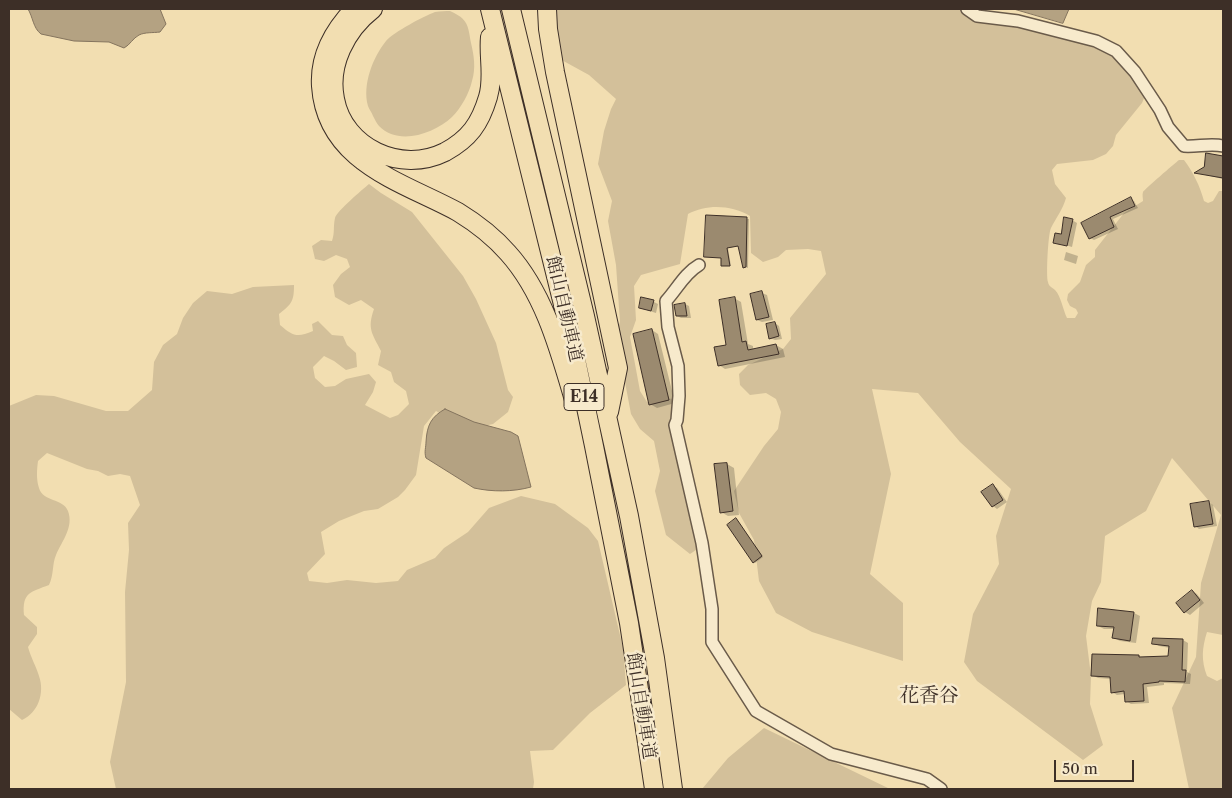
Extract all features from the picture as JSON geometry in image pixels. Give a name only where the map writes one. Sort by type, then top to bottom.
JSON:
[{"type":"highway","points":[[354,9],[346,17],[332,38],[323,62],[321,76],[322,95],[330,122],[348,148],[375,170],[459,213],[480,227],[508,253],[529,281],[560,351],[614,545]]},
{"type":"highway","points":[[373,9],[360,20],[348,35],[340,52],[334,69],[335,100],[340,114],[349,129],[363,143],[374,152],[390,158],[405,160],[423,159],[440,154],[467,138],[477,125],[488,96],[492,77],[489,45],[490,11]]},
{"type":"highway","name":"館山自動車道","points":[[511,9],[585,316],[629,516],[655,658],[673,789]]},
{"type":"highway","points":[[547,9],[548,29],[555,72],[618,368],[608,418]]},
{"type":"highway","name":"館山自動車道","points":[[490,11],[571,336],[629,623],[654,789]]},
{"type":"street","points":[[967,9],[976,16],[1018,21],[1096,41],[1116,51],[1135,72],[1160,110],[1168,127],[1184,146],[1195,147],[1218,144],[1223,146]]},
{"type":"street","points":[[699,265],[689,270],[680,285],[666,301],[668,327],[678,366],[679,396],[675,425],[702,543],[712,609],[712,642],[756,711],[831,754],[927,779],[942,789]]},
{"type":"shaded area","points":[[28,9],[160,9],[166,24],[160,32],[139,35],[124,48],[109,42],[74,41],[41,34],[36,29]]},
{"type":"shaded area","points":[[553,9],[961,9],[967,17],[1043,31],[1056,36],[1077,40],[1138,66],[1145,96],[1142,103],[1116,135],[1113,146],[1106,154],[1093,160],[1057,164],[1052,170],[1055,184],[1066,198],[1050,232],[1047,278],[1049,285],[1059,296],[1067,318],[1075,318],[1078,313],[1076,309],[1070,306],[1067,300],[1068,294],[1080,282],[1086,265],[1095,257],[1095,250],[1124,213],[1143,201],[1143,192],[1172,166],[1179,160],[1184,160],[1196,179],[1204,201],[1208,203],[1213,201],[1219,191],[1223,191],[1223,635],[1207,632],[1203,654],[1207,676],[1217,681],[1223,678],[1223,789],[1189,789],[1172,708],[1196,657],[1201,583],[1221,515],[1172,458],[1146,511],[1105,536],[1101,582],[1092,601],[1086,636],[1091,676],[1090,704],[1103,745],[1083,760],[977,681],[964,662],[973,614],[999,564],[996,536],[1011,489],[960,442],[918,393],[872,389],[891,474],[870,574],[903,603],[903,661],[812,632],[776,613],[759,581],[754,540],[739,513],[734,491],[764,446],[778,429],[781,412],[776,399],[766,393],[750,395],[740,385],[739,374],[748,365],[783,349],[791,339],[790,318],[826,274],[821,251],[808,249],[786,250],[778,257],[763,262],[751,253],[750,216],[727,208],[711,207],[688,214],[680,264],[641,275],[634,286],[636,320],[630,337],[640,391],[647,402],[663,398],[674,399],[690,515],[697,541],[696,550],[690,554],[666,535],[655,491],[660,471],[654,441],[640,429],[631,414],[616,334],[620,322],[616,265],[608,221],[612,201],[598,164],[604,131],[616,99],[589,75],[558,58]]},
{"type":"shaded area","points":[[1014,9],[1069,9],[1063,23]]},
{"type":"shaded area","points":[[450,11],[466,23],[473,53],[473,76],[464,101],[452,117],[426,133],[406,136],[387,132],[379,126],[368,107],[366,89],[377,55],[386,41],[402,29],[435,12]]},
{"type":"shaded area","points":[[369,184],[412,212],[463,276],[496,343],[508,390],[513,397],[508,412],[493,424],[467,430],[436,411],[424,426],[416,475],[405,490],[398,497],[378,509],[364,511],[339,521],[321,532],[325,554],[307,573],[309,581],[327,583],[347,580],[376,583],[398,581],[407,570],[435,558],[444,548],[468,532],[489,508],[521,496],[555,504],[588,528],[598,541],[623,648],[626,685],[590,713],[553,750],[530,751],[534,782],[533,789],[116,789],[110,762],[126,682],[125,592],[129,550],[128,523],[140,505],[130,476],[120,474],[108,476],[47,453],[38,461],[37,481],[41,492],[65,507],[68,511],[70,523],[67,534],[55,558],[49,585],[26,597],[24,615],[37,627],[37,634],[28,647],[41,682],[41,689],[39,702],[36,707],[28,717],[22,720],[9,709],[9,406],[36,395],[54,396],[106,411],[128,411],[152,390],[154,362],[163,345],[177,334],[183,318],[193,303],[207,291],[232,294],[253,287],[294,285],[291,302],[279,314],[280,325],[292,334],[303,335],[313,331],[312,324],[318,321],[332,335],[343,336],[347,345],[356,353],[357,367],[346,370],[324,356],[313,367],[315,378],[325,387],[335,386],[346,379],[369,374],[376,382],[373,392],[365,405],[390,418],[398,415],[409,404],[406,391],[394,382],[391,372],[378,365],[381,351],[371,326],[374,309],[361,300],[349,305],[335,297],[333,285],[341,274],[350,267],[347,259],[336,255],[324,261],[315,259],[312,246],[321,240],[332,241],[335,218]]},
{"type":"shaded area","points":[[445,409],[474,422],[511,432],[518,436],[531,487],[502,491],[474,488],[426,458],[425,450],[429,426],[433,418]]},
{"type":"shaded area","points":[[764,728],[890,789],[702,789],[728,758]]},
{"type":"building","points":[[1206,153],[1223,156],[1223,178],[1194,173],[1204,167]]},
{"type":"building","points":[[1131,197],[1135,206],[1110,217],[1114,227],[1089,239],[1081,223]]},
{"type":"building","points":[[706,215],[747,217],[746,267],[743,268],[738,246],[727,248],[730,266],[721,266],[721,258],[704,257]]},
{"type":"building","points":[[1064,217],[1073,219],[1067,246],[1053,243],[1055,233],[1061,234]]},
{"type":"building","points":[[762,291],[769,317],[756,320],[750,294]]},
{"type":"building","points":[[641,297],[654,300],[651,311],[639,308]]},
{"type":"building","points":[[735,297],[742,342],[746,341],[748,350],[776,344],[779,354],[718,366],[714,347],[726,345],[719,300]]},
{"type":"building","points":[[685,303],[687,316],[676,316],[674,305]]},
{"type":"building","points":[[775,322],[779,336],[769,339],[766,324]]},
{"type":"building","points":[[652,329],[669,400],[649,405],[633,334]]},
{"type":"building","points":[[727,463],[733,511],[720,513],[714,464]]},
{"type":"building","points":[[993,484],[1003,500],[992,507],[981,492]]},
{"type":"building","points":[[1209,501],[1213,524],[1194,527],[1190,504]]},
{"type":"building","points":[[736,518],[762,556],[753,563],[727,525]]},
{"type":"building","points":[[1192,590],[1200,600],[1184,613],[1176,603]]},
{"type":"building","points":[[1098,608],[1134,612],[1130,641],[1112,638],[1114,627],[1097,626]]},
{"type":"building","points":[[1153,638],[1183,639],[1182,670],[1186,670],[1185,682],[1159,681],[1143,684],[1144,701],[1125,702],[1124,691],[1111,693],[1110,677],[1091,676],[1092,654],[1139,655],[1139,657],[1168,656],[1169,646],[1152,644]]},
{"type":"district","name":"花香谷","points":[[929,696]]}]
